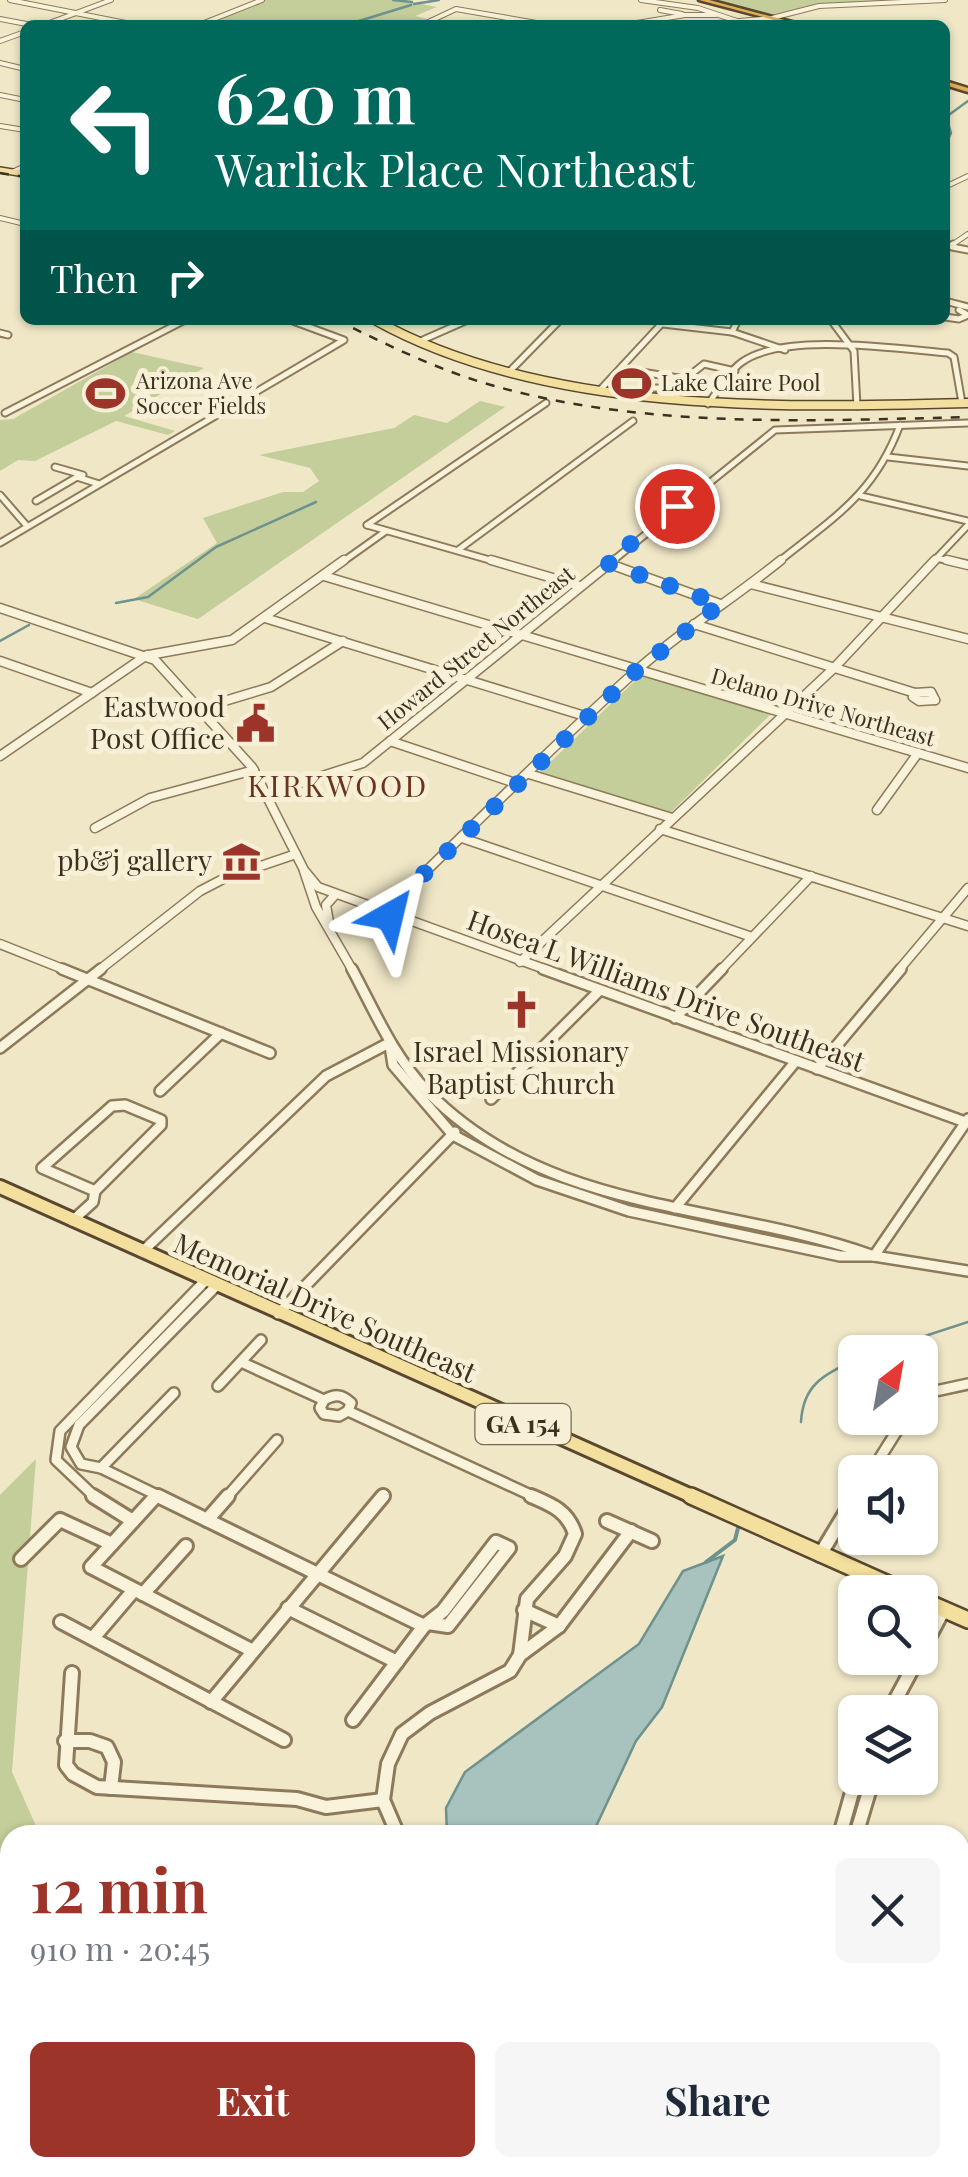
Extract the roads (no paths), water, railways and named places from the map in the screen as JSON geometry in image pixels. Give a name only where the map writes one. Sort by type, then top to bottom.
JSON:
[{"type":"highway","points":[[702,0],[780,20]]},
{"type":"main road","points":[[0,170],[20,173]]},
{"type":"main road","points":[[385,325],[418,342],[510,372],[600,390],[708,404],[965,403]]},
{"type":"main road","name":"Memorial Drive Southeast","points":[[0,1187],[866,1575]]},
{"type":"main road","points":[[938,1607],[968,1620]]},
{"type":"street","points":[[10,0],[111,20]]},
{"type":"street","points":[[57,20],[111,0]]},
{"type":"street","points":[[212,20],[262,0]]},
{"type":"street","points":[[641,0],[740,20]]},
{"type":"street","points":[[724,20],[772,18],[819,6],[946,0]]},
{"type":"street","points":[[433,20],[456,9],[516,20]]},
{"type":"street","points":[[660,10],[724,14]]},
{"type":"street","points":[[672,20],[685,14]]},
{"type":"street","points":[[12,172],[20,168]]},
{"type":"street","points":[[950,316],[959,319],[968,315],[964,308]]},
{"type":"street","points":[[6,413],[175,325]]},
{"type":"street","points":[[0,543],[344,340],[309,325]]},
{"type":"street","points":[[418,342],[457,325]]},
{"type":"street","points":[[510,372],[555,325]]},
{"type":"street","points":[[600,390],[660,325]]},
{"type":"street","points":[[684,325],[774,342],[786,350]]},
{"type":"street","points":[[732,332],[736,325]]},
{"type":"street","points":[[835,325],[855,355],[857,406]]},
{"type":"street","points":[[708,404],[751,357],[826,344],[948,353],[954,357],[965,403]]},
{"type":"street","points":[[685,379],[704,364],[735,371]]},
{"type":"street","points":[[623,369],[685,379],[691,386],[684,391],[655,388]]},
{"type":"street","points":[[546,403],[367,525],[580,586]]},
{"type":"street","points":[[458,550],[633,421]]},
{"type":"street","points":[[786,427],[968,422]]},
{"type":"street","points":[[383,913],[638,670],[862,496],[888,456],[900,425]]},
{"type":"street","name":"Howard Street Northeast","points":[[266,794],[355,768],[767,435],[786,427]]},
{"type":"street","points":[[888,456],[968,466]]},
{"type":"street","points":[[55,467],[99,484]]},
{"type":"street","points":[[36,501],[97,467]]},
{"type":"street","points":[[0,495],[27,526]]},
{"type":"street","points":[[520,962],[834,668],[968,522],[862,496]]},
{"type":"street","points":[[0,756],[146,656],[232,640],[386,531]]},
{"type":"street","points":[[936,558],[968,565]]},
{"type":"street","points":[[607,563],[720,604]]},
{"type":"street","name":"Delano Drive Northeast","points":[[324,576],[968,768]]},
{"type":"street","points":[[751,584],[968,639]]},
{"type":"street","name":"Hosea L Williams Drive Southeast","points":[[0,608],[146,656],[254,770],[304,870],[318,888],[967,1121]]},
{"type":"street","points":[[265,618],[588,717]]},
{"type":"street","points":[[694,624],[916,693]]},
{"type":"street","points":[[198,709],[270,687],[344,642]]},
{"type":"street","points":[[0,661],[92,692]]},
{"type":"street","points":[[390,741],[518,784]]},
{"type":"street","points":[[877,810],[918,753]]},
{"type":"street","points":[[95,828],[116,811],[147,799],[254,770]]},
{"type":"street","points":[[529,774],[672,818]]},
{"type":"street","points":[[660,829],[968,926]]},
{"type":"street","points":[[462,838],[752,937]]},
{"type":"street","points":[[0,1048],[214,882],[296,854]]},
{"type":"street","points":[[304,870],[312,899],[329,924],[389,1043],[426,1088],[464,1124],[548,1170],[598,1188],[842,1244],[874,1256]]},
{"type":"street","points":[[675,1018],[811,876]]},
{"type":"street","points":[[817,1068],[968,888]]},
{"type":"street","points":[[329,924],[326,905],[334,896]]},
{"type":"street","points":[[0,944],[270,1053]]},
{"type":"street","points":[[491,1099],[599,990]]},
{"type":"street","points":[[160,1091],[221,1033]]},
{"type":"street","points":[[389,1043],[393,1065],[453,1134],[537,1180],[616,1207],[840,1256],[874,1256],[968,1272]]},
{"type":"street","points":[[142,1252],[326,1076],[389,1043]]},
{"type":"street","points":[[674,1208],[796,1061]]},
{"type":"street","points":[[72,1221],[93,1202],[95,1190],[161,1125],[161,1120],[125,1106],[112,1106],[42,1168],[95,1190]]},
{"type":"street","points":[[874,1256],[967,1121]]},
{"type":"street","points":[[278,1314],[464,1124]]},
{"type":"street","points":[[81,1464],[71,1447],[79,1426],[210,1284]]},
{"type":"street","points":[[133,1521],[88,1495],[66,1474],[56,1460],[60,1431],[210,1284]]},
{"type":"street","points":[[218,1386],[261,1340]]},
{"type":"street","points":[[240,1362],[324,1400],[333,1395],[344,1396],[351,1403],[348,1411],[560,1509],[570,1518],[575,1538],[570,1552],[535,1582],[524,1610],[520,1655]]},
{"type":"street","points":[[938,1390],[968,1384]]},
{"type":"street","points":[[102,1468],[174,1392]]},
{"type":"street","points":[[207,1520],[277,1440]]},
{"type":"street","points":[[66,1474],[81,1464],[102,1468],[426,1624],[448,1626],[509,1548]]},
{"type":"street","points":[[211,1702],[384,1495]]},
{"type":"street","points":[[157,1496],[90,1567],[252,1651]]},
{"type":"street","points":[[21,1559],[60,1520],[112,1544]]},
{"type":"street","points":[[607,1521],[652,1541]]},
{"type":"street","points":[[820,1555],[838,1526]]},
{"type":"street","points":[[394,1825],[383,1800],[388,1764],[402,1734],[430,1713],[510,1671],[520,1655],[559,1626],[631,1531]]},
{"type":"street","points":[[92,1638],[186,1546]]},
{"type":"street","points":[[288,1608],[397,1662]]},
{"type":"street","points":[[524,1610],[559,1626]]},
{"type":"street","points":[[938,1621],[944,1610]]},
{"type":"street","points":[[61,1622],[284,1740]]},
{"type":"street","points":[[353,1720],[426,1624]]},
{"type":"street","points":[[72,1673],[66,1764],[73,1774],[97,1787],[297,1800],[326,1807],[383,1800]]},
{"type":"street","points":[[65,1741],[99,1742],[111,1749],[116,1761],[110,1788]]},
{"type":"street","points":[[843,1825],[851,1795]]},
{"type":"street","points":[[859,1825],[867,1795]]},
{"type":"water","points":[[723,1556],[662,1707],[636,1741],[597,1825],[447,1825],[446,1808],[465,1772],[639,1644],[683,1571]]},
{"type":"waterway","points":[[393,0],[412,2]]},
{"type":"waterway","points":[[414,4],[439,0]]},
{"type":"waterway","points":[[362,20],[411,5]]},
{"type":"waterway","points":[[950,114],[968,101]]},
{"type":"waterway","points":[[950,130],[950,135]]},
{"type":"waterway","points":[[116,603],[148,597],[216,547],[316,502]]},
{"type":"waterway","points":[[0,641],[29,625]]},
{"type":"waterway","points":[[928,1335],[968,1322]]},
{"type":"waterway","points":[[801,1422],[811,1390],[838,1368]]},
{"type":"waterway","points":[[706,1562],[735,1540],[738,1528]]},
{"type":"railway","points":[[0,173],[20,176]]},
{"type":"railway","points":[[348,325],[465,377],[543,398],[603,408],[724,419],[968,417]]},
{"type":"place","name":"Lake Claire Pool","points":[[631,383]]},
{"type":"place","name":"Arizona Ave Soccer Fields","points":[[106,394]]},
{"type":"place","name":"Eastwood Post Office","points":[[255,723]]},
{"type":"place","name":"pb&j gallery","points":[[242,861]]},
{"type":"place","name":"Israel Missionary Baptist Church","points":[[521,1009]]},
{"type":"district","name":"KIRKWOOD","points":[[338,787]]}]
